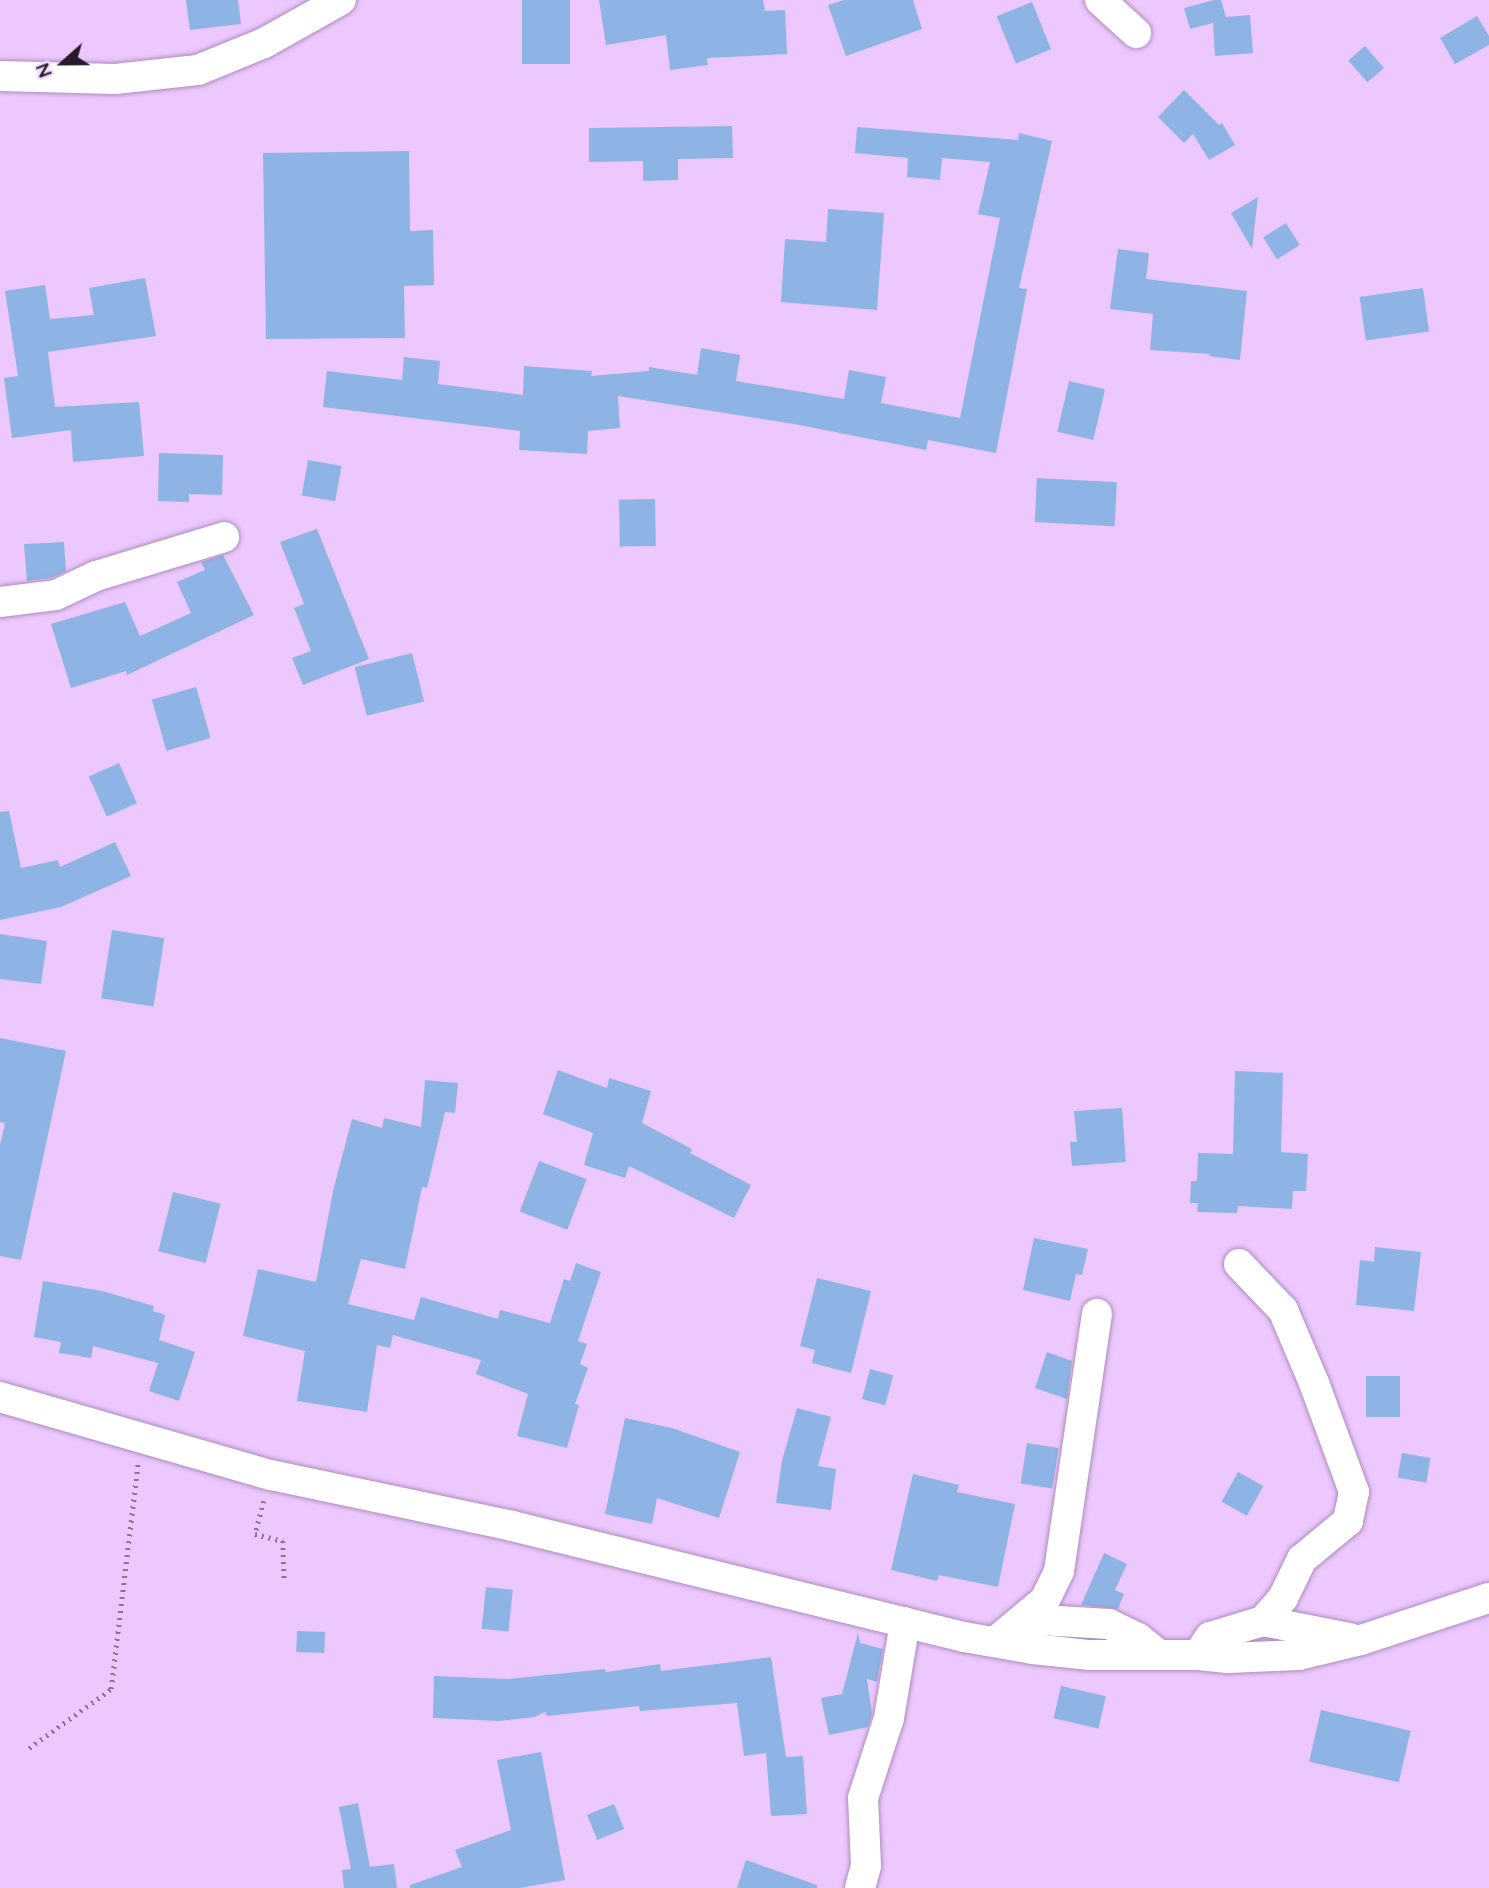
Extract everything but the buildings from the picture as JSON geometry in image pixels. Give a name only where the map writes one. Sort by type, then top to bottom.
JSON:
[{"type":"street","points":[[0,76],[115,79],[198,70],[264,43],[341,0]]},
{"type":"street","points":[[1100,0],[1136,33]]},
{"type":"street","points":[[0,601],[56,596],[96,576],[224,537]]},
{"type":"street","points":[[1239,1264],[1283,1310],[1314,1383],[1354,1492],[1348,1521],[1302,1559],[1283,1598],[1264,1620]]},
{"type":"street","points":[[995,1642],[1045,1600],[1059,1571],[1097,1314]]},
{"type":"street","points":[[0,1397],[271,1475],[512,1526],[995,1642],[1088,1655],[1158,1654],[1228,1658],[1299,1655],[1361,1640],[1489,1598]]},
{"type":"street","points":[[1024,1619],[1109,1624],[1138,1638],[1158,1654]]},
{"type":"street","points":[[1198,1655],[1210,1637],[1264,1620],[1361,1640]]},
{"type":"street","points":[[860,1888],[866,1866],[863,1798],[889,1718],[905,1622]]},
{"type":"path","points":[[29,1748],[111,1689],[141,1436]]},
{"type":"path","points":[[271,1475],[255,1534],[283,1541],[284,1578]]}]
